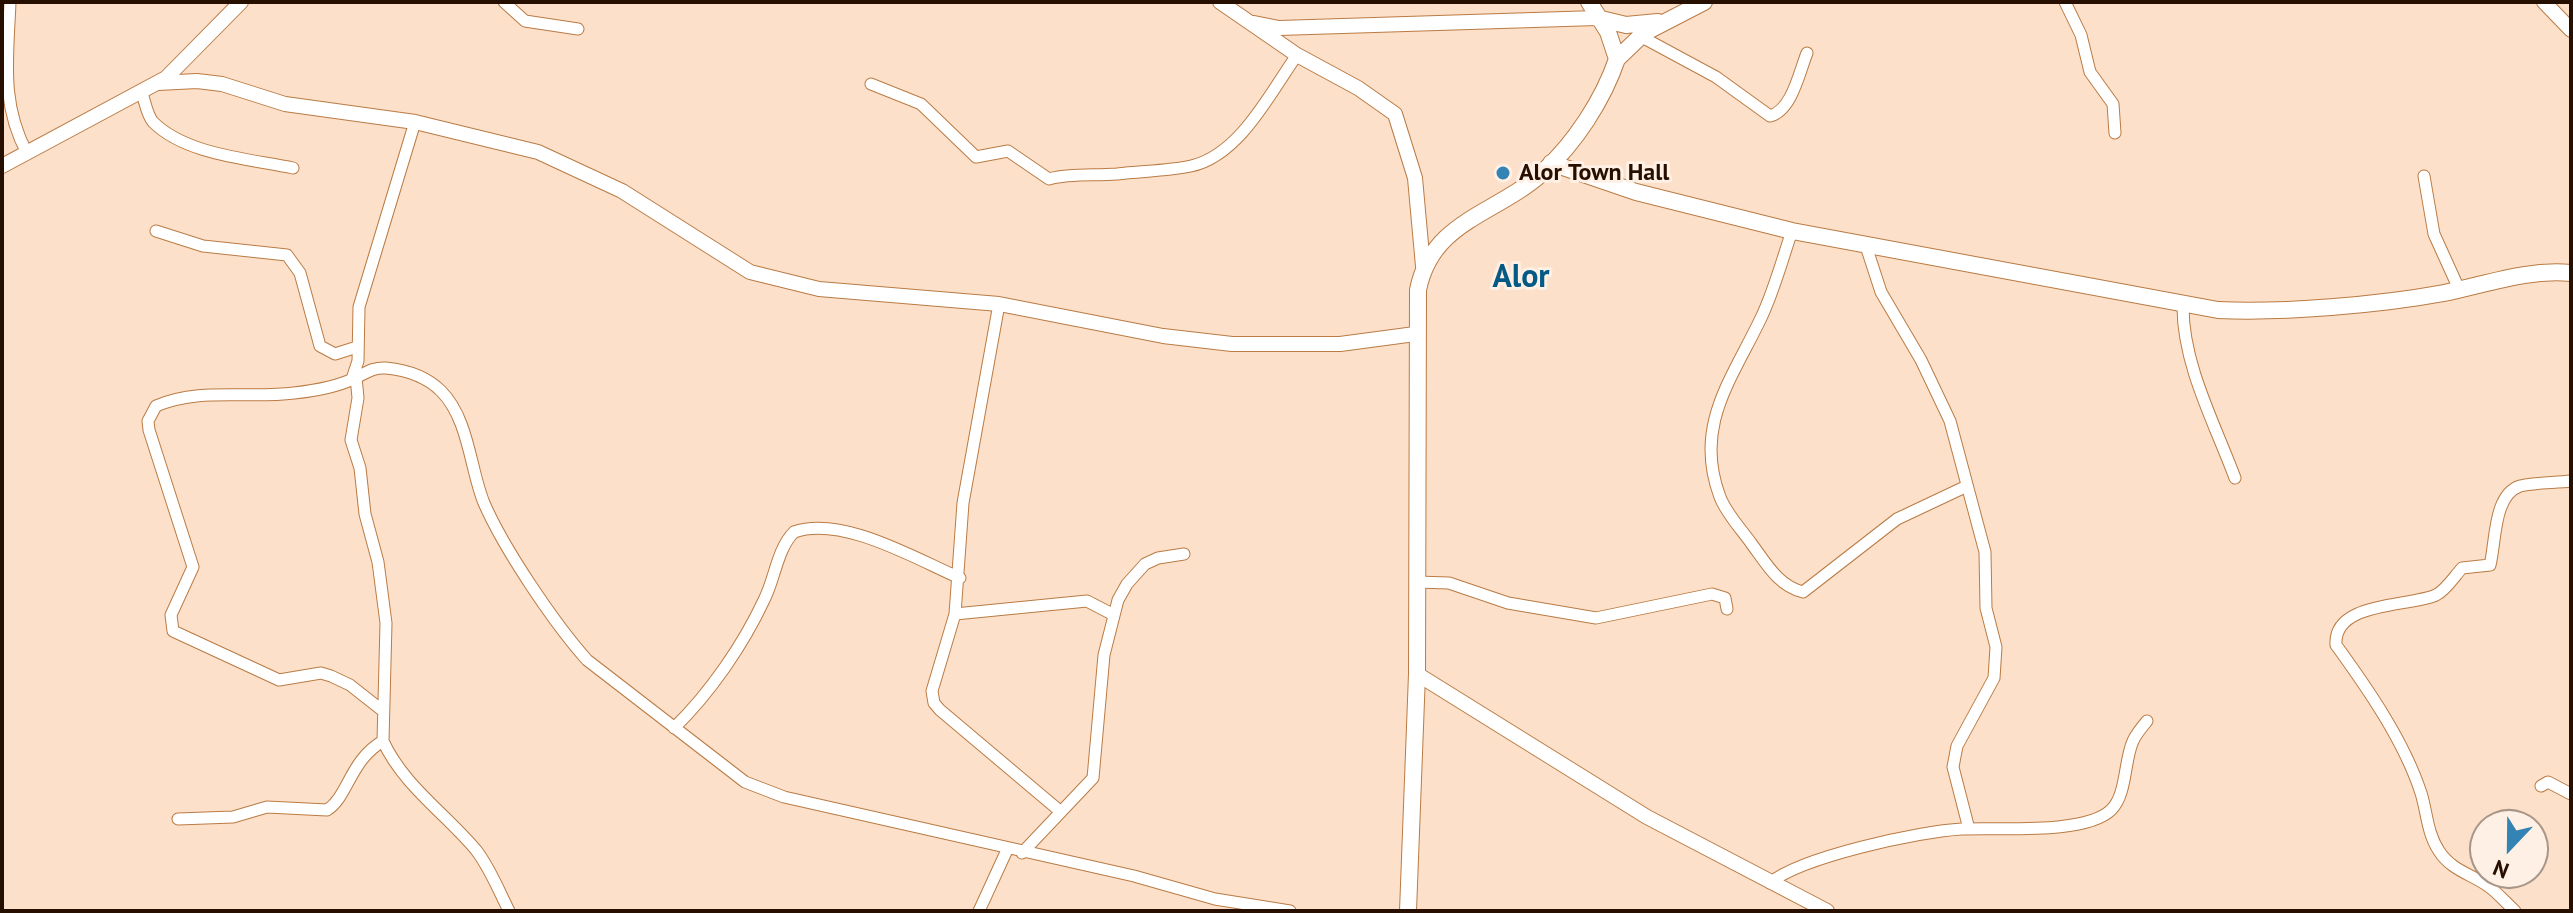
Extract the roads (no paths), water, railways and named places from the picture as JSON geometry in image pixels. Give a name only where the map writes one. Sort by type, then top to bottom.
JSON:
[{"type":"main road","points":[[1589,2],[1616,49],[1617,59]]},
{"type":"main road","points":[[1408,911],[1417,674],[1415,334],[1423,266],[1449,233],[1510,196],[1551,163],[1592,112],[1617,59],[1640,36],[1704,2]]},
{"type":"main road","points":[[1597,18],[1626,25],[1667,21]]},
{"type":"main road","points":[[1551,163],[1636,192],[1792,231],[2183,307],[2251,312],[2397,299],[2459,289],[2512,275],[2571,273]]},
{"type":"street","points":[[10,2],[5,83],[8,109],[27,153]]},
{"type":"street","points":[[2,166],[158,83],[241,2]]},
{"type":"street","points":[[504,2],[525,21],[578,29]]},
{"type":"street","points":[[1220,2],[1297,55],[1358,88],[1395,114],[1415,178],[1423,266]]},
{"type":"street","points":[[2065,2],[2081,35],[2090,72],[2113,104],[2115,133]]},
{"type":"street","points":[[2544,2],[2571,30]]},
{"type":"street","points":[[1246,21],[1292,27],[1597,18]]},
{"type":"street","points":[[1283,45],[1282,34],[1292,27]]},
{"type":"street","points":[[1640,36],[1716,77],[1770,116],[1781,112],[1789,99],[1807,53]]},
{"type":"street","points":[[871,84],[921,104],[976,157],[1002,149],[1049,179],[1088,172],[1118,174],[1192,166],[1210,159],[1239,135],[1297,55]]},
{"type":"street","points":[[158,83],[209,82],[285,104],[415,122],[507,143],[572,166],[669,218],[760,275],[819,289],[999,304],[1163,336],[1232,344],[1340,344],[1415,334]]},
{"type":"street","points":[[142,93],[150,117],[176,137],[198,146],[293,168]]},
{"type":"street","points":[[415,122],[381,244],[364,289],[354,378],[358,398],[351,440],[360,468],[365,514],[383,595],[386,650],[383,741],[390,757],[485,862],[509,911]]},
{"type":"street","points":[[2424,176],[2434,234],[2459,289]]},
{"type":"street","points":[[156,231],[203,246],[287,255],[300,273],[320,346],[335,354],[357,350],[384,368],[426,380],[442,392],[464,434],[473,474],[497,528],[572,643],[587,660],[745,782],[784,797],[1007,850],[1134,876],[1215,899],[1290,911]]},
{"type":"street","points":[[1792,231],[1762,317],[1725,383],[1711,433],[1712,466],[1720,500],[1772,571],[1789,589],[1803,592],[1897,519],[1967,486]]},
{"type":"street","points":[[1866,246],[1881,292],[1921,360],[1950,421],[1985,552],[1986,608],[1996,647],[1994,678],[1989,693],[1957,746],[1953,767],[1969,829]]},
{"type":"street","points":[[999,304],[963,503],[955,614],[932,691],[934,703],[1061,812]]},
{"type":"street","points":[[2183,307],[2183,328],[2190,358],[2235,478]]},
{"type":"street","points":[[383,711],[357,690],[331,676],[321,673],[279,680],[173,631],[171,615],[193,567],[148,421],[156,406],[190,396],[293,393],[384,368]]},
{"type":"street","points":[[2515,911],[2489,887],[2453,867],[2438,851],[2427,825],[2421,793],[2409,766],[2379,709],[2336,645],[2335,635],[2338,628],[2355,616],[2380,605],[2427,599],[2440,593],[2462,568],[2490,565],[2501,506],[2509,493],[2520,486],[2571,481]]},
{"type":"street","points":[[674,728],[693,708],[743,638],[764,601],[784,548],[794,532],[809,530],[856,534],[960,578]]},
{"type":"street","points":[[1022,853],[1086,788],[1096,765],[1097,710],[1114,615],[1127,584],[1145,564],[1158,558],[1184,554]]},
{"type":"street","points":[[1416,582],[1449,583],[1508,603],[1596,618],[1712,594],[1725,598],[1727,609]]},
{"type":"street","points":[[955,614],[1087,601],[1114,615]]},
{"type":"street","points":[[1417,674],[1647,817],[1827,911]]},
{"type":"street","points":[[1770,883],[1784,872],[1808,861],[1969,829],[2081,822],[2110,812],[2118,802],[2133,740],[2147,721]]},
{"type":"street","points":[[178,819],[233,817],[267,807],[327,810],[337,801],[362,757],[383,741]]},
{"type":"street","points":[[2541,786],[2548,782],[2571,794]]},
{"type":"street","points":[[979,911],[1007,850]]},
{"type":"place","name":"Alor Town Hall","points":[[1503,173]]},
{"type":"district","name":"Alor","points":[[1521,278]]}]
